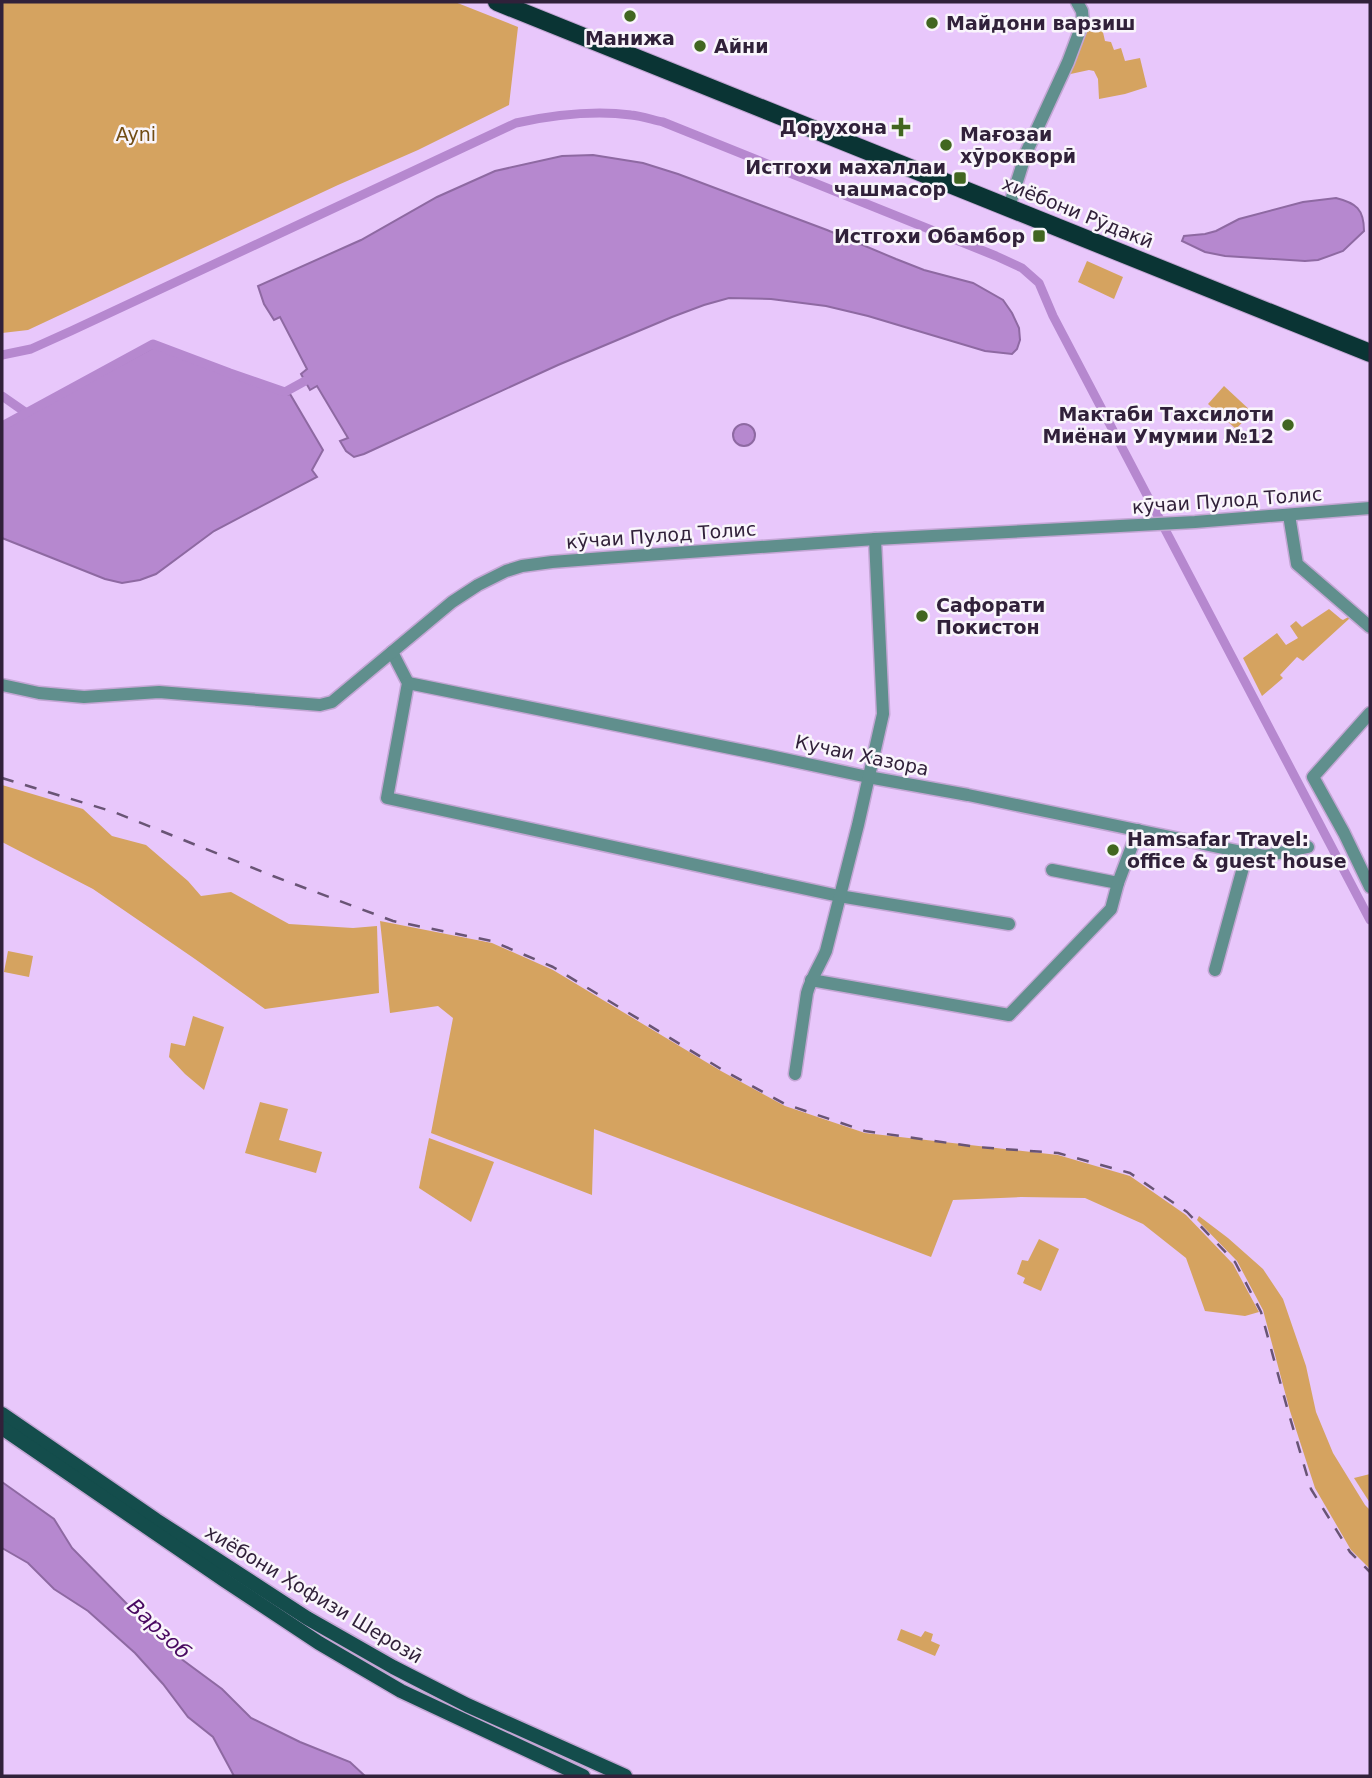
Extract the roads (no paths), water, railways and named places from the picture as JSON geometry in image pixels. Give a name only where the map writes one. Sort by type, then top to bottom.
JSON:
[{"type":"highway","name":"хиёбони Рӯдакӣ","points":[[497,2],[1370,353]]},
{"type":"main road","name":"хиёбони Ҳофизи Шерозӣ","points":[[2,1414],[156,1520],[330,1631],[467,1705],[625,1776]]},
{"type":"main road","name":"хиёбони Ҳофизи Шерозӣ","points":[[2,1427],[319,1643],[401,1691],[583,1776]]},
{"type":"street","points":[[1009,207],[1026,153],[1068,62],[1083,22],[1082,11],[1077,2]]},
{"type":"street","name":"кӯчаи Пулод Толис","points":[[2,685],[38,693],[84,697],[159,692],[320,705],[332,702],[461,596],[522,566],[604,558],[1195,522],[1370,508]]},
{"type":"street","points":[[1289,515],[1297,564],[1370,627]]},
{"type":"street","points":[[795,1074],[805,1001],[811,980],[826,951],[883,714],[875,540]]},
{"type":"street","points":[[391,652],[408,682],[387,798],[839,896],[1009,924]]},
{"type":"street","name":"Кучаи Хазора","points":[[408,682],[1247,853],[1265,856],[1308,848]]},
{"type":"street","points":[[1370,713],[1313,777],[1370,887]]},
{"type":"street","points":[[811,980],[1009,1015],[1111,909],[1138,830]]},
{"type":"street","points":[[1215,970],[1247,853]]},
{"type":"street","points":[[1052,870],[1118,883]]},
{"type":"waterway","points":[[2,355],[31,349],[71,331],[516,123],[573,114],[639,116],[663,122],[996,256],[1022,268],[1039,283],[1053,316],[1370,920]]},
{"type":"waterway","points":[[2,426],[153,344],[285,392],[305,381]]},
{"type":"waterway","points":[[2,396],[25,412]]},
{"type":"railway","points":[[2,778],[114,812],[393,921],[492,941],[553,967],[721,1069],[785,1104],[865,1131],[977,1147],[1058,1153],[1130,1173],[1187,1212],[1235,1262],[1261,1312],[1311,1489],[1350,1552],[1370,1572]]},
{"type":"place","name":"Манижа","points":[[630,16]]},
{"type":"place","name":"Майдони варзиш","points":[[932,23]]},
{"type":"place","name":"Айни","points":[[700,46]]},
{"type":"place","name":"Дорухона","points":[[901,127]]},
{"type":"place","name":"Мағозаи хӯрокворӣ","points":[[946,145]]},
{"type":"place","name":"Истгохи махаллаи чашмасор","points":[[960,178]]},
{"type":"place","name":"Истгохи Обамбор","points":[[1039,236]]},
{"type":"place","name":"Мактаби Тахсилоти Миёнаи Умумии №12","points":[[1288,425]]},
{"type":"place","name":"Сафорати Покистон","points":[[922,616]]},
{"type":"place","name":"Hamsafar Travel: office & guest house","points":[[1113,850]]},
{"type":"park label","name":"Ayni","points":[[136,134]]},
{"type":"water label","name":"Варзоб","points":[[159,1629]]}]
